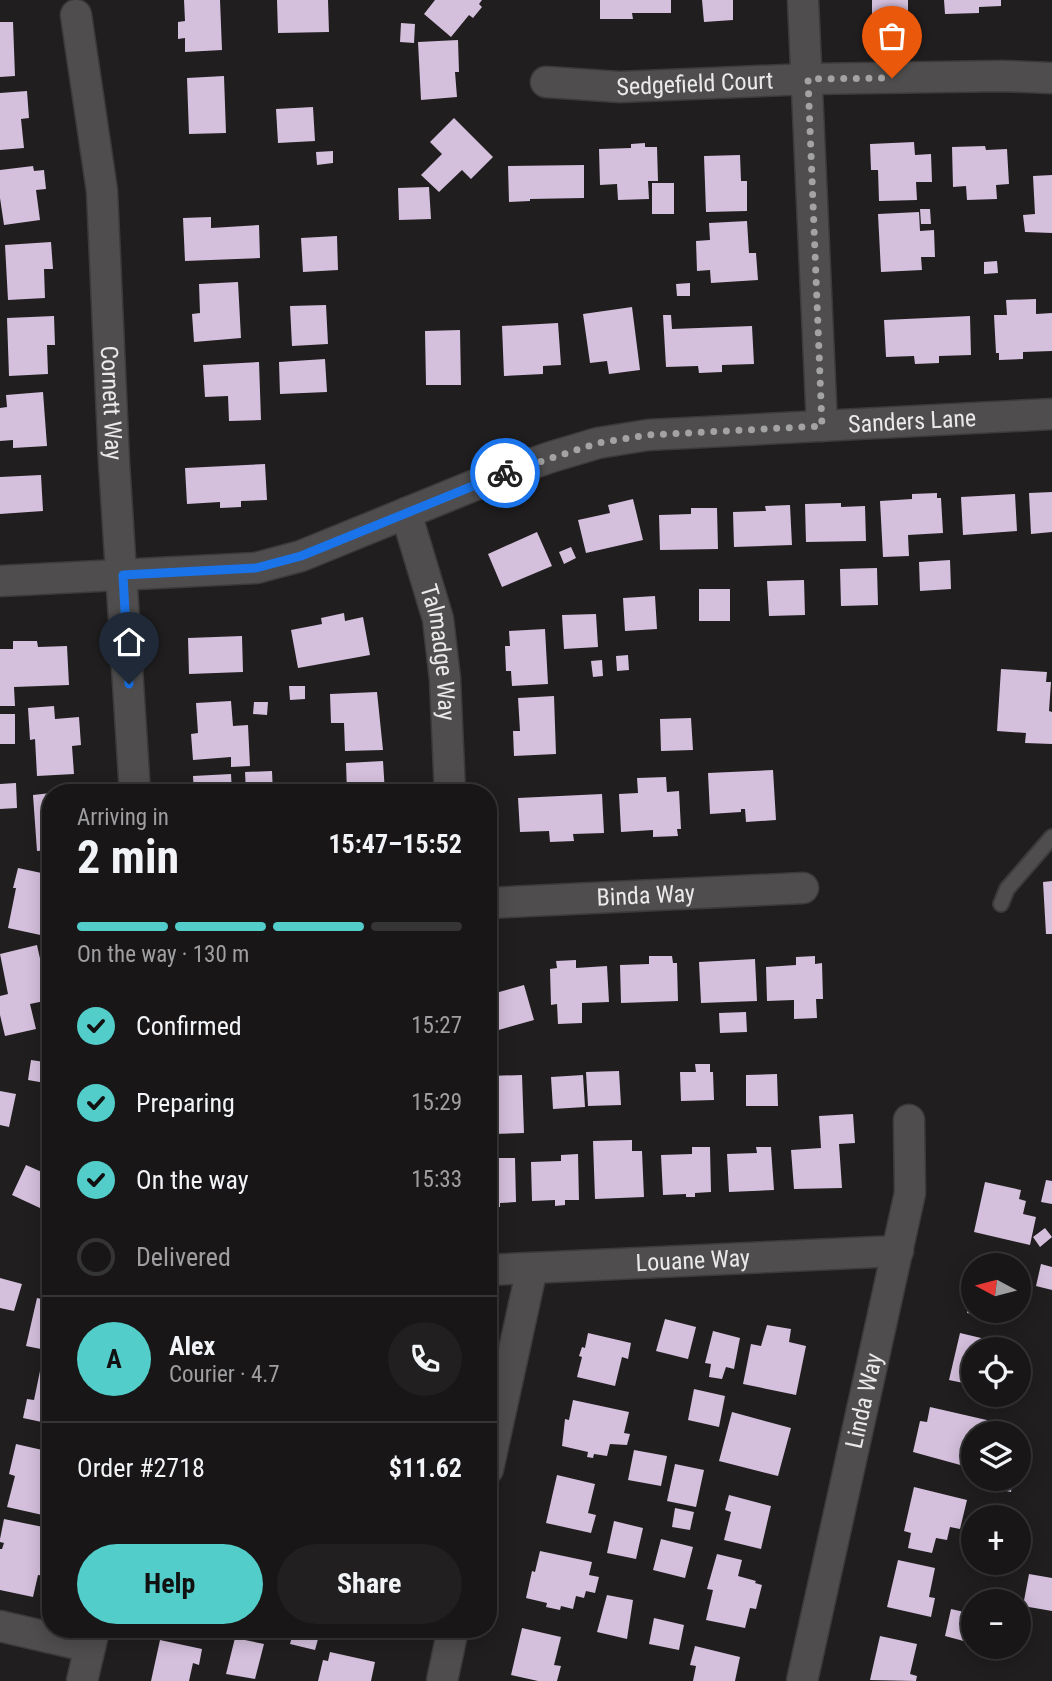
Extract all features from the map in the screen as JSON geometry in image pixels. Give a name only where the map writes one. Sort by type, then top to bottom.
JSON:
[{"type":"street","points":[[803,0],[822,426]]},
{"type":"street","name":"Cornett Way","points":[[76,15],[102,191],[114,462],[135,784]]},
{"type":"street","name":"Sedgefield Court","points":[[546,82],[620,88],[808,79],[1003,76],[1052,78]]},
{"type":"street","name":"Sanders Lane","points":[[0,581],[256,568],[301,556],[497,475],[598,443],[648,435],[1052,414]]},
{"type":"street","name":"Talmadge Way","points":[[406,513],[438,619],[445,679],[450,784]]},
{"type":"street","name":"Binda Way","points":[[497,903],[803,888]]},
{"type":"street","name":"Linda Way","points":[[802,1681],[910,1193],[909,1119]]},
{"type":"street","name":"Louane Way","points":[[497,1270],[898,1251]]},
{"type":"street","points":[[497,1428],[532,1268]]},
{"type":"street","points":[[0,1626],[42,1631]]},
{"type":"street","points":[[82,1681],[92,1638]]},
{"type":"street","points":[[442,1681],[451,1638]]},
{"type":"lane","points":[[1001,904],[1007,888],[1052,837]]},
{"type":"building","points":[[184,0],[220,0],[222,50],[185,52],[185,38],[178,39],[178,22],[185,21]]},
{"type":"building","points":[[277,0],[328,0],[329,32],[278,33]]},
{"type":"building","points":[[435,0],[482,0],[479,4],[482,7],[473,18],[469,15],[451,37],[424,14]]},
{"type":"building","points":[[600,0],[671,0],[671,13],[632,13],[633,19],[600,19]]},
{"type":"building","points":[[702,0],[733,0],[733,20],[704,22]]},
{"type":"building","points":[[872,0],[908,0],[908,14],[872,15]]},
{"type":"building","points":[[944,0],[1001,0],[1001,6],[979,7],[979,13],[945,14]]},
{"type":"building","points":[[0,22],[13,22],[15,76],[0,77]]},
{"type":"building","points":[[401,23],[415,24],[414,43],[400,42]]},
{"type":"building","points":[[458,40],[459,72],[455,72],[457,97],[421,100],[418,42]]},
{"type":"building","points":[[224,76],[226,133],[189,134],[187,78]]},
{"type":"building","points":[[27,91],[29,118],[21,119],[24,148],[0,150],[0,93]]},
{"type":"building","points":[[313,107],[315,141],[278,143],[276,109]]},
{"type":"building","points":[[454,118],[493,157],[471,179],[462,170],[439,192],[421,175],[442,154],[430,142]]},
{"type":"building","points":[[914,142],[915,155],[931,154],[932,182],[916,182],[917,200],[879,201],[878,170],[871,170],[870,144]]},
{"type":"building","points":[[645,143],[645,147],[657,147],[658,181],[648,181],[649,199],[618,200],[617,184],[600,185],[599,149],[631,148],[631,144]]},
{"type":"building","points":[[985,146],[986,150],[1007,149],[1009,184],[996,185],[997,199],[967,200],[966,186],[953,187],[952,147]]},
{"type":"building","points":[[333,151],[333,163],[317,165],[316,152]]},
{"type":"building","points":[[740,155],[741,181],[747,181],[747,211],[706,212],[704,156]]},
{"type":"building","points":[[584,165],[584,198],[509,202],[508,166]]},
{"type":"building","points":[[33,166],[34,171],[44,170],[46,189],[36,190],[40,220],[4,225],[0,170]]},
{"type":"building","points":[[1052,175],[1052,233],[1025,232],[1023,215],[1035,214],[1033,176]]},
{"type":"building","points":[[652,183],[674,183],[674,214],[652,214]]},
{"type":"building","points":[[429,187],[431,219],[399,220],[398,188]]},
{"type":"building","points":[[920,209],[930,209],[931,224],[921,224]]},
{"type":"building","points":[[919,212],[920,231],[934,230],[935,257],[921,257],[922,270],[881,272],[878,214]]},
{"type":"building","points":[[211,217],[211,228],[259,225],[260,258],[185,261],[183,218]]},
{"type":"building","points":[[747,221],[749,253],[756,253],[758,280],[711,283],[710,270],[697,271],[696,241],[710,240],[709,223]]},
{"type":"building","points":[[337,236],[338,270],[303,272],[301,238]]},
{"type":"building","points":[[51,242],[53,269],[44,269],[45,298],[8,300],[5,245]]},
{"type":"building","points":[[997,261],[998,273],[984,274],[984,262]]},
{"type":"building","points":[[238,282],[241,338],[194,342],[192,314],[200,313],[199,284]]},
{"type":"building","points":[[690,283],[690,296],[677,296],[676,284]]},
{"type":"building","points":[[1036,299],[1036,314],[1052,313],[1052,351],[1023,352],[1023,359],[999,360],[999,353],[996,353],[994,315],[1007,315],[1006,300]]},
{"type":"building","points":[[326,305],[328,344],[292,346],[290,306]]},
{"type":"building","points":[[632,307],[640,370],[609,374],[607,361],[590,363],[583,314]]},
{"type":"building","points":[[663,315],[671,315],[672,329],[752,326],[754,364],[722,365],[722,372],[699,373],[698,366],[666,367]]},
{"type":"building","points":[[54,316],[55,345],[47,345],[48,374],[9,376],[7,318]]},
{"type":"building","points":[[970,316],[971,355],[939,356],[939,363],[915,364],[914,356],[886,357],[884,320]]},
{"type":"building","points":[[558,323],[561,365],[543,366],[543,374],[504,376],[502,326]]},
{"type":"building","points":[[460,330],[461,385],[426,385],[425,331]]},
{"type":"building","points":[[325,359],[327,392],[280,394],[279,362]]},
{"type":"building","points":[[259,362],[261,420],[229,421],[228,396],[205,397],[203,365]]},
{"type":"building","points":[[43,392],[47,446],[13,448],[13,440],[0,441],[0,408],[7,407],[6,395]]},
{"type":"building","points":[[265,464],[267,500],[241,501],[241,507],[220,508],[220,502],[187,504],[185,468]]},
{"type":"building","points":[[41,475],[43,511],[0,514],[0,477]]},
{"type":"building","points":[[1052,492],[1052,532],[1031,534],[1029,493]]},
{"type":"building","points":[[937,493],[937,498],[941,498],[943,533],[908,535],[909,556],[883,557],[880,501],[912,499],[912,494]]},
{"type":"building","points":[[1015,494],[1017,531],[963,535],[961,497]]},
{"type":"building","points":[[633,499],[643,540],[586,553],[578,520],[610,513],[608,505]]},
{"type":"building","points":[[841,503],[841,507],[865,506],[866,541],[806,542],[805,504]]},
{"type":"building","points":[[790,505],[792,545],[734,547],[733,512],[766,511],[765,506]]},
{"type":"building","points":[[691,508],[717,508],[718,549],[660,550],[659,515],[691,514]]},
{"type":"building","points":[[537,532],[552,566],[502,587],[488,554]]},
{"type":"building","points":[[571,547],[576,558],[564,564],[559,552]]},
{"type":"building","points":[[950,560],[951,589],[920,591],[919,562]]},
{"type":"building","points":[[877,568],[878,605],[841,606],[840,569]]},
{"type":"building","points":[[804,580],[805,615],[769,616],[767,581]]},
{"type":"building","points":[[699,589],[730,589],[730,621],[699,621]]},
{"type":"building","points":[[655,596],[657,629],[625,631],[623,598]]},
{"type":"building","points":[[344,613],[345,621],[363,617],[370,655],[298,668],[291,630],[322,624],[321,618]]},
{"type":"building","points":[[596,614],[598,647],[564,649],[562,615]]},
{"type":"building","points":[[545,629],[548,684],[512,686],[511,671],[506,671],[505,646],[510,646],[509,631]]},
{"type":"building","points":[[242,636],[243,672],[189,674],[188,638]]},
{"type":"building","points":[[13,641],[37,641],[38,647],[67,646],[69,685],[14,687],[15,706],[0,706],[0,649],[13,649]]},
{"type":"building","points":[[628,655],[629,670],[617,671],[616,656]]},
{"type":"building","points":[[602,660],[603,676],[593,677],[591,661]]},
{"type":"building","points":[[1001,669],[1047,672],[1046,682],[1051,682],[1049,711],[1052,712],[1052,744],[1025,743],[1026,733],[997,731]]},
{"type":"building","points":[[289,686],[305,686],[305,699],[290,700]]},
{"type":"building","points":[[377,692],[383,750],[345,751],[344,723],[331,723],[330,694]]},
{"type":"building","points":[[554,696],[556,754],[514,756],[513,731],[520,731],[518,698]]},
{"type":"building","points":[[231,701],[233,726],[248,725],[250,766],[231,767],[231,757],[193,760],[191,734],[198,733],[196,703]]},
{"type":"building","points":[[254,702],[268,702],[267,715],[253,714]]},
{"type":"building","points":[[54,706],[55,719],[79,717],[81,745],[72,746],[74,774],[37,776],[35,739],[30,740],[28,708]]},
{"type":"building","points":[[0,714],[15,714],[15,744],[0,744]]},
{"type":"building","points":[[691,718],[693,750],[661,751],[660,719]]},
{"type":"building","points":[[383,761],[384,784],[347,784],[346,763]]},
{"type":"building","points":[[773,770],[776,820],[746,822],[745,809],[741,809],[741,812],[710,814],[708,773]]},
{"type":"building","points":[[272,771],[273,784],[246,784],[245,772]]},
{"type":"building","points":[[231,774],[232,784],[193,784],[193,776]]},
{"type":"building","points":[[666,777],[667,792],[679,791],[681,829],[677,829],[678,836],[653,837],[653,830],[621,832],[619,794],[638,793],[637,778]]},
{"type":"building","points":[[16,783],[17,808],[0,809],[0,784]]},
{"type":"building","points":[[42,794],[42,851],[37,851],[33,795]]},
{"type":"building","points":[[602,794],[604,833],[573,834],[574,841],[550,842],[549,831],[520,832],[518,798]]},
{"type":"building","points":[[18,868],[42,873],[42,935],[8,928],[16,888],[13,888]]},
{"type":"building","points":[[1052,881],[1052,934],[1046,934],[1043,882]]},
{"type":"building","points":[[37,945],[42,968],[42,1001],[30,1004],[36,1029],[5,1036],[0,1015],[0,996],[8,994],[0,954]]},
{"type":"building","points":[[649,956],[672,956],[673,963],[677,963],[678,1001],[621,1003],[620,965],[649,964]]},
{"type":"building","points":[[815,956],[815,964],[822,963],[823,999],[816,999],[817,1018],[794,1019],[794,1000],[767,1001],[766,967],[796,965],[796,957]]},
{"type":"building","points":[[755,959],[757,1001],[701,1003],[699,962]]},
{"type":"building","points":[[576,960],[576,968],[607,966],[609,1002],[582,1003],[582,1023],[558,1024],[557,1004],[551,1005],[550,969],[557,968],[556,961]]},
{"type":"building","points":[[524,985],[534,1020],[497,1030],[497,986],[499,992]]},
{"type":"building","points":[[746,1012],[747,1032],[720,1033],[719,1013]]},
{"type":"building","points":[[31,1060],[42,1062],[42,1082],[28,1080]]},
{"type":"building","points":[[695,1064],[710,1064],[714,1100],[681,1101],[680,1072],[696,1072]]},
{"type":"building","points":[[619,1071],[621,1105],[588,1106],[586,1072]]},
{"type":"building","points":[[777,1074],[778,1106],[746,1106],[746,1075]]},
{"type":"building","points":[[522,1075],[524,1133],[497,1134],[497,1076]]},
{"type":"building","points":[[583,1075],[585,1107],[553,1109],[551,1077]]},
{"type":"building","points":[[0,1091],[16,1094],[9,1127],[0,1125]]},
{"type":"building","points":[[853,1114],[855,1143],[839,1144],[842,1188],[794,1189],[791,1150],[821,1148],[819,1116]]},
{"type":"building","points":[[632,1140],[632,1151],[642,1151],[644,1197],[595,1199],[593,1141]]},
{"type":"building","points":[[692,1147],[710,1147],[711,1192],[695,1193],[695,1197],[686,1197],[686,1194],[663,1195],[661,1155],[692,1154]]},
{"type":"building","points":[[756,1147],[771,1147],[774,1190],[729,1192],[727,1154],[757,1153]]},
{"type":"building","points":[[578,1154],[579,1200],[565,1200],[565,1205],[555,1206],[555,1200],[532,1201],[531,1162],[561,1161],[561,1155]]},
{"type":"building","points":[[498,1158],[515,1158],[516,1202],[500,1203],[500,1207],[497,1207]]},
{"type":"building","points":[[26,1165],[42,1172],[40,1208],[12,1195]]},
{"type":"building","points":[[1046,1180],[1052,1181],[1052,1204],[1041,1202]]},
{"type":"building","points":[[985,1182],[1021,1190],[1019,1199],[1026,1201],[1023,1214],[1036,1217],[1030,1245],[974,1232]]},
{"type":"building","points":[[1045,1228],[1052,1237],[1040,1247],[1033,1237]]},
{"type":"building","points":[[1041,1264],[1052,1267],[1052,1290],[1036,1286]]},
{"type":"building","points":[[0,1278],[22,1284],[14,1311],[0,1308]]},
{"type":"building","points":[[37,1298],[42,1299],[42,1349],[26,1346]]},
{"type":"building","points":[[665,1319],[696,1327],[688,1359],[656,1351]]},
{"type":"building","points":[[767,1325],[791,1329],[789,1342],[806,1346],[796,1395],[743,1384],[751,1344],[761,1346]]},
{"type":"building","points":[[713,1331],[740,1338],[734,1369],[726,1367],[722,1379],[709,1377],[711,1364],[705,1363]]},
{"type":"building","points":[[588,1333],[631,1343],[628,1359],[622,1357],[615,1386],[577,1377],[582,1357],[579,1356],[582,1347],[585,1348]]},
{"type":"building","points":[[960,1333],[977,1337],[961,1337],[961,1382],[949,1380]]},
{"type":"building","points":[[42,1371],[42,1422],[23,1418],[27,1399],[34,1400]]},
{"type":"building","points":[[694,1389],[725,1396],[719,1427],[688,1420]]},
{"type":"building","points":[[573,1400],[629,1412],[624,1433],[630,1434],[627,1445],[610,1444],[607,1456],[594,1454],[593,1458],[587,1457],[588,1452],[562,1446],[565,1419],[569,1420]]},
{"type":"building","points":[[930,1407],[991,1421],[961,1421],[961,1465],[913,1452],[920,1421],[927,1422]]},
{"type":"building","points":[[732,1412],[791,1428],[778,1476],[719,1461]]},
{"type":"building","points":[[16,1444],[42,1450],[42,1515],[7,1507],[15,1476],[9,1474]]},
{"type":"building","points":[[634,1450],[667,1456],[661,1486],[628,1480]]},
{"type":"building","points":[[675,1464],[704,1470],[696,1507],[667,1501]]},
{"type":"building","points":[[557,1475],[595,1484],[588,1513],[596,1515],[591,1533],[546,1523]]},
{"type":"building","points":[[914,1487],[967,1500],[966,1505],[961,1505],[960,1529],[950,1527],[947,1540],[936,1538],[932,1553],[908,1548],[911,1533],[904,1531]]},
{"type":"building","points":[[729,1495],[771,1506],[761,1549],[724,1540],[731,1512],[725,1510]]},
{"type":"building","points":[[675,1508],[694,1512],[690,1530],[672,1527]]},
{"type":"building","points":[[4,1519],[42,1527],[42,1576],[38,1575],[33,1597],[0,1590],[0,1549],[4,1543],[0,1542]]},
{"type":"building","points":[[614,1521],[643,1528],[636,1559],[607,1553]]},
{"type":"building","points":[[661,1539],[693,1547],[685,1578],[653,1570]]},
{"type":"building","points":[[540,1551],[592,1562],[589,1575],[599,1577],[595,1593],[586,1591],[584,1598],[576,1596],[573,1609],[561,1606],[560,1610],[546,1607],[547,1603],[526,1598]]},
{"type":"building","points":[[717,1554],[742,1560],[738,1576],[762,1585],[756,1609],[750,1608],[745,1628],[706,1620],[713,1590],[707,1589]]},
{"type":"building","points":[[898,1560],[935,1568],[929,1597],[935,1598],[931,1617],[887,1607]]},
{"type":"building","points":[[1029,1575],[1052,1578],[1052,1611],[1031,1607],[1031,1589],[1026,1589]]},
{"type":"building","points":[[607,1595],[633,1600],[627,1639],[597,1632]]},
{"type":"building","points":[[951,1609],[961,1611],[961,1640],[945,1636]]},
{"type":"building","points":[[654,1618],[684,1625],[679,1650],[649,1644]]},
{"type":"building","points":[[522,1628],[561,1637],[554,1665],[561,1666],[557,1681],[538,1681],[511,1675]]},
{"type":"building","points":[[880,1636],[917,1644],[910,1674],[917,1676],[916,1681],[870,1680]]},
{"type":"building","points":[[235,1638],[264,1644],[255,1679],[226,1674]]},
{"type":"building","points":[[292,1638],[318,1638],[315,1650],[290,1644]]},
{"type":"building","points":[[160,1640],[202,1649],[199,1665],[193,1663],[189,1681],[151,1681]]},
{"type":"building","points":[[695,1646],[740,1657],[735,1681],[693,1681],[696,1666],[690,1665]]},
{"type":"building","points":[[330,1652],[375,1662],[371,1681],[318,1681],[323,1660],[328,1661]]},
{"type":"way so far","points":[[505,473],[598,443],[648,435],[822,426],[808,79],[892,78]]},
{"type":"route","points":[[129,684],[123,575],[256,568],[301,556],[505,473]]}]
